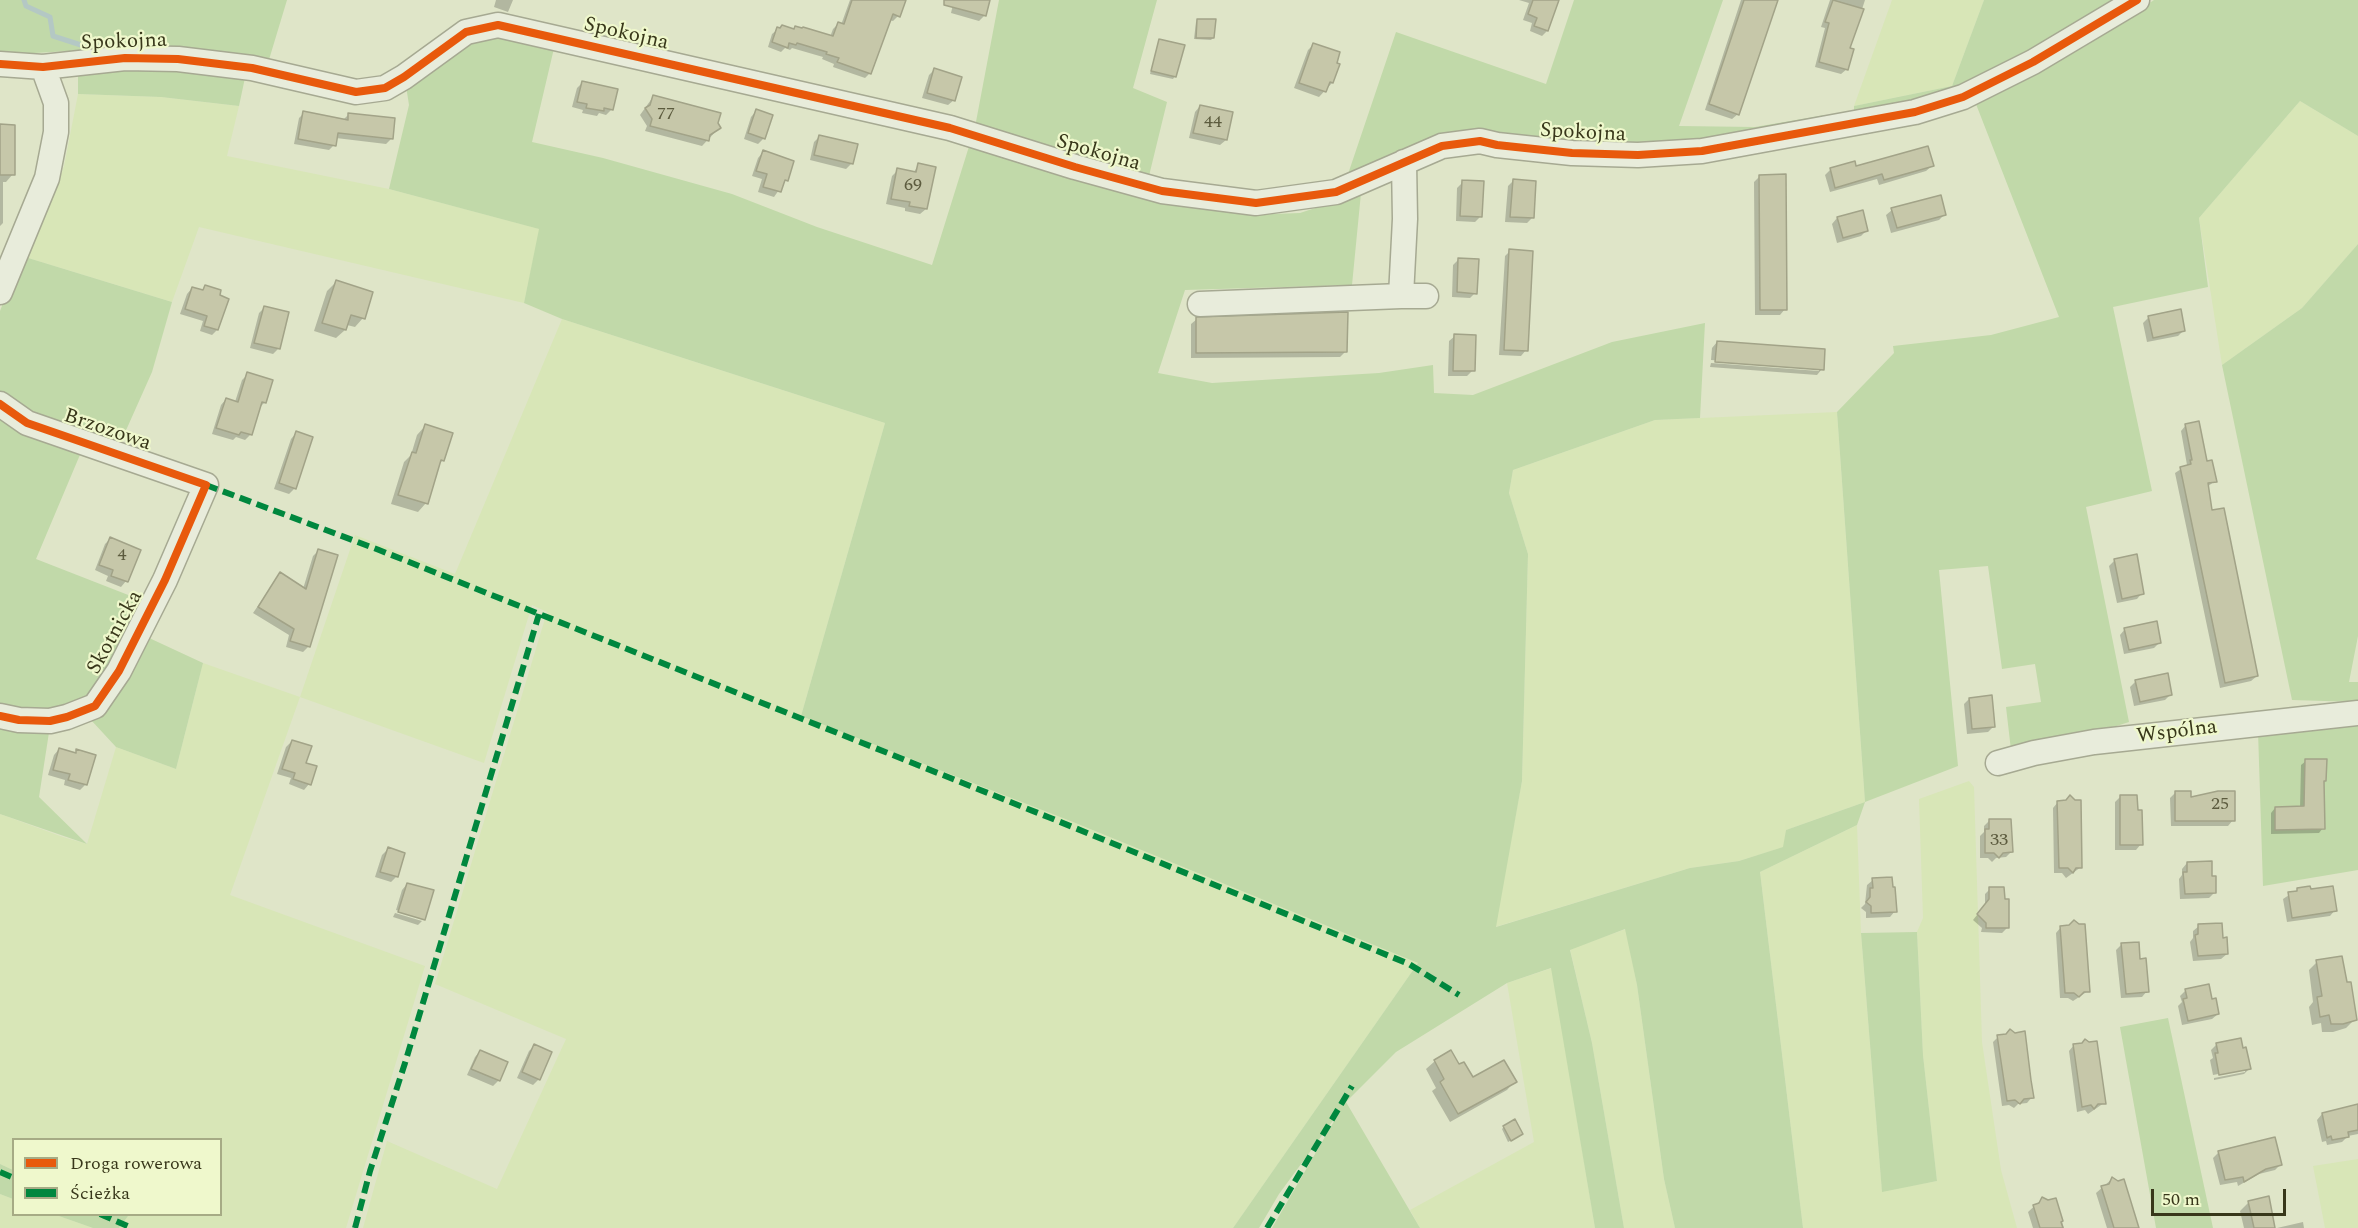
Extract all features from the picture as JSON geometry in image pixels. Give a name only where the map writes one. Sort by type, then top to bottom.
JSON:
[{"type":"street","name":"Spokojna","points":[[0,64],[43,67],[125,58],[178,59],[252,68],[356,92],[385,88],[466,32],[498,25],[950,128],[1075,167],[1173,192],[1256,203],[1336,192],[1442,147],[1480,141],[1572,153],[1638,155],[1702,151],[1915,111],[1963,97],[2033,62],[2137,0]]},
{"type":"street","points":[[0,292],[47,178],[56,132],[56,103],[43,67]]},
{"type":"street","points":[[1401,296],[1405,219],[1404,162]]},
{"type":"street","points":[[1200,304],[1426,296]]},
{"type":"street","name":"Brzozowa","points":[[0,404],[27,423],[206,485]]},
{"type":"street","name":"Skotnicka","points":[[0,716],[19,720],[50,721],[95,706],[119,670],[165,580],[206,485]]},
{"type":"street","name":"Wspólna","points":[[1998,764],[2034,753],[2094,742],[2358,713]]},
{"type":"green space","points":[[0,0],[287,0],[268,63],[87,50],[0,55]]},
{"type":"green space","points":[[999,0],[1157,0],[1133,88],[1167,102],[1148,180],[975,127]]},
{"type":"green space","points":[[1574,0],[1723,0],[1679,126],[1755,127],[1825,115],[1811,125],[1677,146],[1583,150],[1465,132],[1346,180],[1396,32],[1546,84]]},
{"type":"green space","points":[[1892,0],[1984,0],[1952,86],[1854,106]]},
{"type":"green space","points":[[1984,0],[2125,0],[1986,81],[1854,119],[1854,106],[1952,86]]},
{"type":"green space","points":[[2154,0],[2358,0],[2358,136],[2300,101],[2199,218],[2208,287],[2113,307],[2152,491],[2086,507],[2129,722],[2079,738],[2011,750],[2006,707],[2041,702],[2035,664],[2002,669],[1988,566],[1939,570],[1958,766],[1865,802],[1837,412],[1894,353],[1893,346],[1991,335],[2059,317],[1974,99],[2084,47]]},
{"type":"green space","points":[[500,29],[555,44],[532,142],[603,158],[732,194],[817,227],[932,265],[971,140],[1197,207],[1246,215],[1300,213],[1361,193],[1352,285],[1185,290],[1158,373],[1212,383],[1379,373],[1433,365],[1434,393],[1473,395],[1612,342],[1705,323],[1700,418],[1655,420],[1513,470],[1509,493],[1528,554],[1522,781],[1496,927],[1690,868],[1739,861],[1783,847],[1786,830],[1865,802],[1857,825],[1760,872],[1803,1228],[1675,1228],[1664,1179],[1637,985],[1625,929],[1570,950],[1592,1043],[1624,1228],[1595,1228],[1551,968],[1507,983],[1396,1052],[1346,1102],[1420,1228],[1272,1228],[1340,1111],[1279,1194],[1259,1228],[1233,1228],[1418,963],[1073,822],[801,716],[885,423],[562,319],[524,303],[539,229],[389,189],[409,105],[406,86],[469,36]]},
{"type":"green space","points":[[100,65],[246,73],[239,106],[161,97],[78,94],[78,70]]},
{"type":"green space","points":[[78,94],[161,97],[239,106],[227,156],[389,189],[540,229],[524,303],[199,227],[172,302],[25,257],[46,215],[64,166]]},
{"type":"green space","points":[[2300,101],[2358,136],[2358,244],[2302,308],[2222,365],[2199,218]]},
{"type":"green space","points":[[2358,244],[2358,636],[2349,682],[2358,682],[2358,702],[2292,700],[2222,365],[2302,308]]},
{"type":"green space","points":[[25,257],[172,302],[152,372],[119,446],[43,420],[0,396],[0,311],[10,285]]},
{"type":"green space","points":[[562,319],[885,423],[801,716],[1073,822],[1418,963],[1233,1228],[363,1228],[387,1141],[497,1189],[566,1039],[435,984],[547,612],[532,605],[484,763],[300,697],[355,535],[455,574]]},
{"type":"green space","points":[[0,410],[82,450],[36,559],[159,607],[147,637],[203,663],[176,769],[116,747],[91,720],[50,726],[39,797],[87,844],[0,814]]},
{"type":"green space","points":[[1837,412],[1865,802],[1786,830],[1784,847],[1739,861],[1690,868],[1495,927],[1522,781],[1528,554],[1509,493],[1513,470],[1655,420]]},
{"type":"green space","points":[[203,663],[300,697],[230,895],[425,966],[346,1228],[119,1228],[127,1216],[222,1216],[222,1138],[12,1138],[12,1170],[0,1164],[0,814],[87,844],[116,747],[176,769]]},
{"type":"green space","points":[[2358,720],[2358,870],[2263,886],[2258,731]]},
{"type":"green space","points":[[1969,781],[1974,787],[1982,1042],[2001,1170],[2017,1228],[1803,1228],[1760,872],[1857,825],[1861,933],[1882,1191],[1937,1181],[1923,1055],[1917,932],[1923,918],[1919,799]]},
{"type":"green space","points":[[1626,929],[1637,985],[1664,1179],[1675,1228],[1624,1228],[1592,1043],[1570,949]]},
{"type":"green space","points":[[1917,932],[1923,1055],[1937,1181],[1882,1192],[1861,933]]},
{"type":"green space","points":[[1552,968],[1595,1228],[1420,1228],[1410,1210],[1534,1142],[1507,983]]},
{"type":"green space","points":[[2168,1018],[2213,1228],[2156,1228],[2120,1027]]},
{"type":"green space","points":[[2358,1159],[2358,1228],[2325,1228],[2313,1166]]},
{"type":"green space","points":[[0,1164],[12,1170],[12,1199],[0,1194]]},
{"type":"green space","points":[[0,1194],[12,1199],[12,1216],[59,1216],[93,1228],[0,1228]]},
{"type":"green space","points":[[59,1216],[128,1216],[119,1228],[93,1228]]},
{"type":"building","points":[[852,0],[906,0],[900,17],[893,14],[871,74],[837,62],[839,58],[826,54],[827,52],[797,43],[796,45],[789,43],[788,48],[772,42],[777,27],[780,28],[782,25],[794,29],[795,26],[803,27],[833,36],[838,22],[844,24]]},
{"type":"building","points":[[944,0],[990,0],[986,16],[944,5]]},
{"type":"building","points":[[1533,0],[1559,0],[1548,31],[1534,26],[1537,18],[1528,14]]},
{"type":"building","points":[[1744,0],[1778,0],[1739,115],[1709,104]]},
{"type":"building","points":[[1833,0],[1864,9],[1850,48],[1854,49],[1848,70],[1819,62],[1829,23],[1825,22]]},
{"type":"building","points":[[1197,19],[1216,19],[1214,38],[1196,38]]},
{"type":"building","points":[[1159,39],[1185,45],[1176,77],[1151,71]]},
{"type":"building","points":[[1313,43],[1340,52],[1337,63],[1340,64],[1333,83],[1330,82],[1326,92],[1299,83]]},
{"type":"building","points":[[934,68],[962,77],[955,101],[927,93]]},
{"type":"building","points":[[582,81],[618,89],[613,110],[586,108],[587,104],[577,102]]},
{"type":"building","points":[[653,95],[721,113],[718,123],[721,128],[710,135],[709,141],[650,126],[652,119],[645,108],[650,105]]},
{"type":"building","points":[[1200,105],[1233,112],[1227,140],[1193,133]]},
{"type":"building","points":[[756,109],[773,115],[765,139],[748,133]]},
{"type":"building","points":[[303,111],[348,120],[348,113],[395,118],[393,139],[338,133],[336,146],[298,139]]},
{"type":"building","points":[[0,124],[15,125],[15,175],[0,175]]},
{"type":"building","points":[[819,135],[858,144],[853,164],[814,155]]},
{"type":"building","points":[[1928,146],[1934,166],[1884,180],[1882,174],[1835,188],[1830,168],[1855,161],[1856,166]]},
{"type":"building","points":[[763,150],[794,161],[788,181],[785,180],[781,192],[763,187],[767,174],[756,171]]},
{"type":"building","points":[[918,163],[936,167],[927,209],[909,206],[910,202],[891,199],[897,168],[916,172]]},
{"type":"building","points":[[1786,174],[1787,310],[1760,310],[1759,175]]},
{"type":"building","points":[[1513,179],[1536,181],[1534,218],[1510,217]]},
{"type":"building","points":[[1462,180],[1484,181],[1482,217],[1460,216]]},
{"type":"building","points":[[1941,195],[1946,215],[1897,228],[1891,208]]},
{"type":"building","points":[[1863,210],[1868,231],[1843,238],[1837,217]]},
{"type":"building","points":[[1509,249],[1533,251],[1528,351],[1504,350]]},
{"type":"building","points":[[1458,258],[1479,259],[1477,294],[1457,292]]},
{"type":"building","points":[[336,280],[373,292],[365,319],[351,315],[346,330],[322,323]]},
{"type":"building","points":[[205,285],[221,290],[220,295],[229,299],[218,330],[204,326],[207,316],[185,309],[192,287],[203,290]]},
{"type":"building","points":[[264,306],[289,312],[280,349],[254,343]]},
{"type":"building","points":[[2181,309],[2185,331],[2153,338],[2148,316]]},
{"type":"building","points":[[1348,312],[1347,352],[1196,353],[1196,317]]},
{"type":"building","points":[[1454,334],[1476,335],[1475,371],[1453,371]]},
{"type":"building","points":[[1717,341],[1825,349],[1824,370],[1715,362]]},
{"type":"building","points":[[247,372],[273,380],[266,403],[262,402],[252,435],[241,432],[239,435],[216,428],[226,398],[238,402]]},
{"type":"building","points":[[2199,421],[2207,461],[2212,460],[2217,482],[2208,483],[2212,510],[2224,508],[2258,676],[2225,683],[2180,467],[2191,464],[2190,460],[2192,460],[2185,424]]},
{"type":"building","points":[[425,424],[453,433],[444,461],[441,460],[428,504],[398,495],[412,452],[416,453]]},
{"type":"building","points":[[296,431],[313,437],[296,489],[279,483]]},
{"type":"building","points":[[110,537],[141,550],[128,582],[111,576],[113,570],[99,565]]},
{"type":"building","points":[[318,549],[338,555],[310,647],[290,641],[294,629],[258,607],[280,572],[306,589]]},
{"type":"building","points":[[2137,554],[2144,594],[2122,599],[2114,559]]},
{"type":"building","points":[[2157,621],[2161,643],[2129,650],[2124,628]]},
{"type":"building","points":[[2168,673],[2172,695],[2140,702],[2135,680]]},
{"type":"building","points":[[1992,695],[1995,727],[1972,729],[1969,698]]},
{"type":"building","points":[[292,740],[312,746],[306,763],[317,766],[311,785],[293,779],[295,773],[282,769]]},
{"type":"building","points":[[59,748],[76,753],[76,749],[96,755],[87,785],[68,780],[70,774],[53,770]]},
{"type":"building","points":[[2305,759],[2327,759],[2326,781],[2324,781],[2325,829],[2275,830],[2275,807],[2304,806]]},
{"type":"building","points":[[2175,791],[2191,791],[2191,797],[2218,791],[2235,791],[2235,821],[2175,821]]},
{"type":"building","points":[[2070,795],[2075,800],[2081,800],[2082,868],[2076,868],[2073,873],[2068,868],[2059,868],[2057,801],[2066,800]]},
{"type":"building","points":[[2120,795],[2137,795],[2138,810],[2142,810],[2143,845],[2120,845]]},
{"type":"building","points":[[1989,819],[2011,819],[2013,852],[2003,853],[1999,858],[1994,853],[1985,853],[1985,829],[1989,829]]},
{"type":"building","points":[[388,847],[405,853],[398,877],[380,872]]},
{"type":"building","points":[[2212,861],[2212,876],[2216,876],[2216,893],[2185,894],[2183,872],[2187,872],[2187,862]]},
{"type":"building","points":[[1892,877],[1897,912],[1871,913],[1871,906],[1866,902],[1870,897],[1870,888],[1873,888],[1872,878]]},
{"type":"building","points":[[407,883],[434,890],[425,920],[398,912]]},
{"type":"building","points":[[2310,886],[2311,889],[2333,886],[2337,911],[2292,918],[2288,892]]},
{"type":"building","points":[[1989,887],[2004,887],[2005,899],[2009,899],[2009,928],[1986,928],[1986,923],[1977,914],[1989,899]]},
{"type":"building","points":[[2074,920],[2079,924],[2085,924],[2090,992],[2084,992],[2079,997],[2074,993],[2065,993],[2060,926],[2069,925]]},
{"type":"building","points":[[2222,923],[2223,938],[2227,937],[2228,954],[2198,956],[2195,935],[2198,934],[2198,924]]},
{"type":"building","points":[[2139,942],[2140,959],[2146,958],[2149,992],[2126,994],[2121,943]]},
{"type":"building","points":[[2342,956],[2347,982],[2351,982],[2357,1020],[2343,1024],[2331,1024],[2329,1015],[2320,1017],[2317,997],[2322,996],[2316,960]]},
{"type":"building","points":[[2209,984],[2212,999],[2216,998],[2219,1014],[2188,1021],[2183,999],[2187,998],[2185,989]]},
{"type":"building","points":[[2010,1029],[2015,1033],[2025,1031],[2034,1098],[2024,1099],[2020,1104],[2015,1100],[2007,1101],[1997,1035],[2006,1034]]},
{"type":"building","points":[[2241,1038],[2243,1048],[2246,1047],[2251,1069],[2219,1075],[2215,1053],[2218,1053],[2216,1043]]},
{"type":"building","points":[[2085,1039],[2089,1042],[2097,1041],[2106,1104],[2098,1104],[2094,1109],[2091,1105],[2082,1107],[2073,1044],[2082,1043]]},
{"type":"building","points":[[534,1044],[552,1052],[540,1080],[522,1072]]},
{"type":"building","points":[[480,1050],[508,1062],[500,1081],[471,1069]]},
{"type":"building","points":[[1451,1050],[1459,1064],[1464,1062],[1473,1077],[1504,1060],[1517,1082],[1458,1114],[1440,1082],[1444,1079],[1434,1060]]},
{"type":"building","points":[[2358,1104],[2358,1130],[2348,1132],[2349,1137],[2332,1140],[2331,1136],[2327,1138],[2322,1113]]},
{"type":"building","points":[[1515,1119],[1523,1134],[1511,1141],[1503,1126]]},
{"type":"building","points":[[2275,1137],[2282,1165],[2266,1169],[2244,1182],[2243,1177],[2225,1180],[2218,1151]]},
{"type":"building","points":[[2112,1177],[2118,1181],[2124,1179],[2139,1228],[2114,1228],[2101,1186],[2109,1184]]},
{"type":"building","points":[[2269,1196],[2275,1228],[2254,1228],[2248,1201]]},
{"type":"building","points":[[2042,1197],[2048,1200],[2056,1198],[2063,1228],[2040,1228],[2033,1205],[2039,1203]]},
{"type":"waterway","points":[[24,0],[26,6],[50,17],[53,36],[81,45],[115,48]]},
{"type":"marked path","points":[[206,485],[379,550],[1048,817],[1409,964],[1459,995]]},
{"type":"marked path","points":[[355,1228],[370,1171],[405,1063],[539,614]]},
{"type":"marked path","points":[[1267,1228],[1352,1086]]},
{"type":"marked path","points":[[0,1172],[12,1177]]},
{"type":"marked path","points":[[105,1216],[132,1228]]},
{"type":"cycle path","points":[[0,64],[43,67],[125,58],[178,59],[252,68],[356,92],[385,88],[466,32],[498,25],[950,128],[1162,191],[1256,203],[1336,192],[1442,146],[1480,141],[1572,153],[1638,155],[1702,151],[1915,112],[1963,97],[2033,62],[2137,0]]},
{"type":"cycle path","points":[[0,404],[27,423],[206,485],[165,580],[119,671],[95,706],[50,721],[19,720],[0,716]]}]
